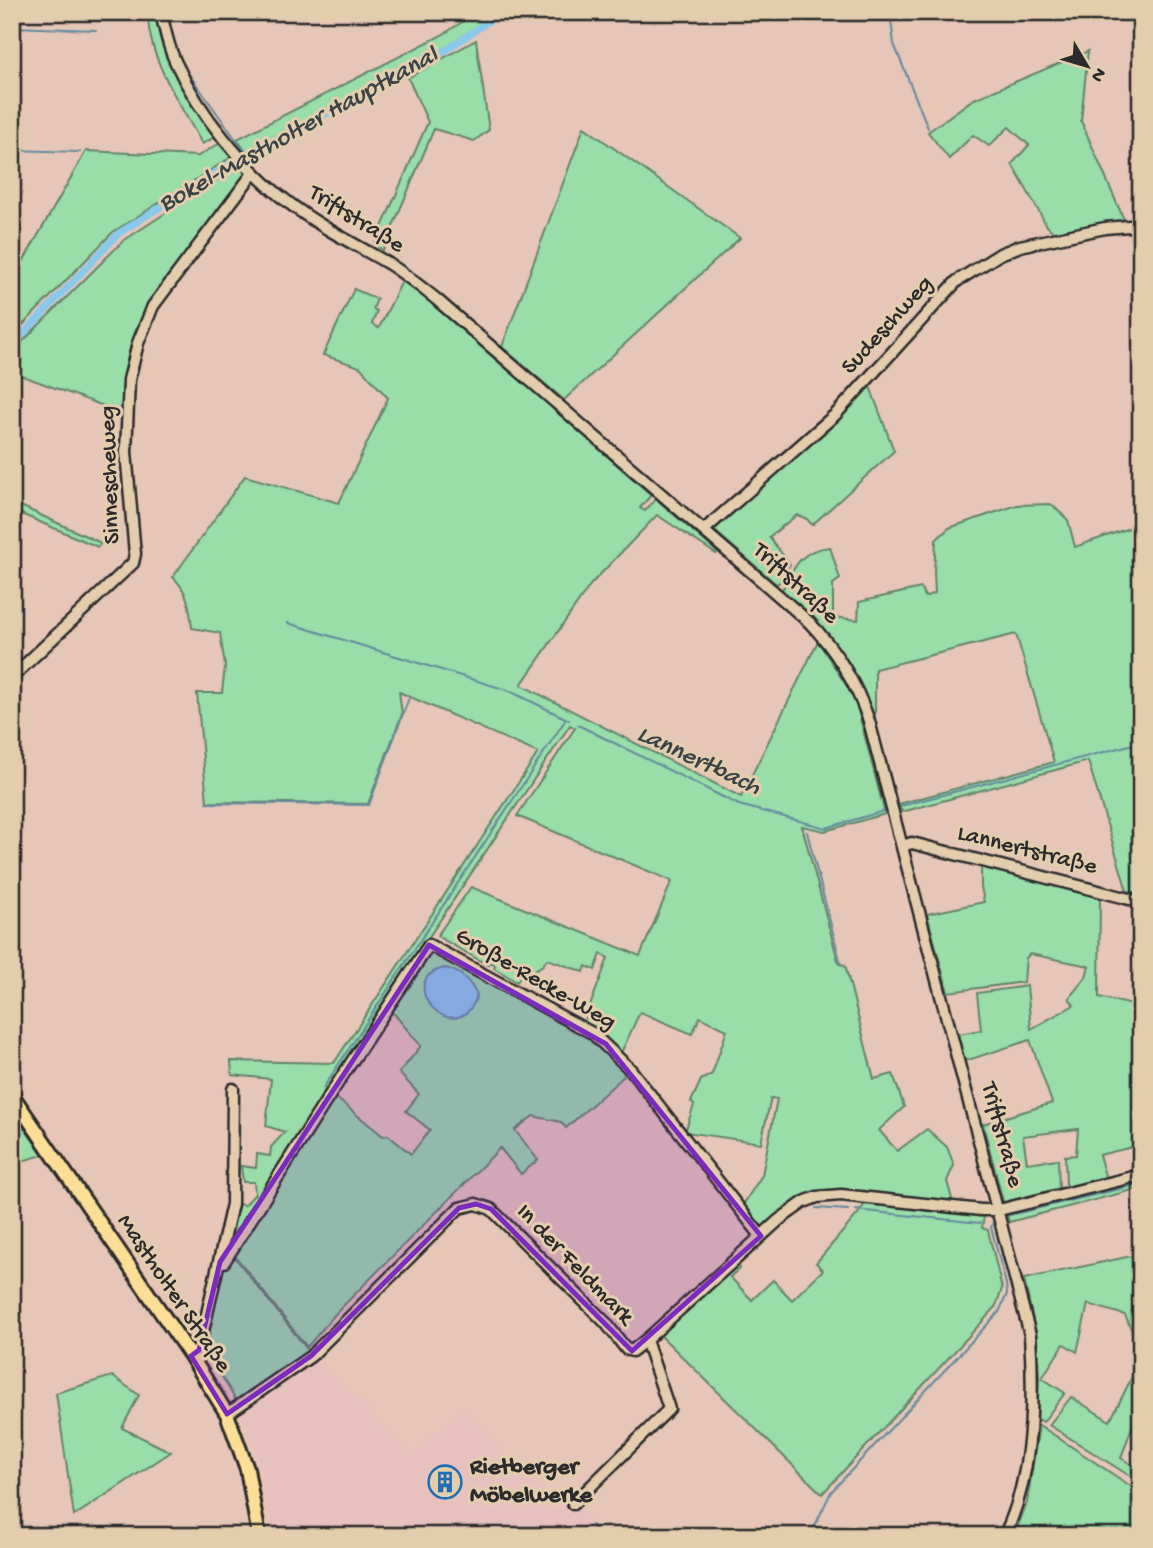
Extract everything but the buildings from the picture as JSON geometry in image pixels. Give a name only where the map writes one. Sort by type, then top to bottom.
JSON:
[{"type":"main road","name":"Mastholter Straße","points":[[12,1095],[191,1356],[227,1414],[247,1469],[259,1536]]},
{"type":"street","name":"Triftstraße","points":[[161,12],[176,64],[205,111],[251,169],[288,203],[392,266],[436,299],[809,622],[846,669],[860,695],[869,721],[1030,1335],[1033,1375],[1025,1468],[1013,1516],[1004,1536]]},
{"type":"street","name":"Sinnescheweg","points":[[12,677],[133,563],[135,554],[126,452],[129,380],[138,343],[153,306],[251,169]]},
{"type":"street","name":"Sudeschweg","points":[[704,530],[836,414],[957,281],[1000,254],[1020,246],[1105,228],[1141,225]]},
{"type":"street","name":"Lannertstraße","points":[[902,846],[912,844],[1141,902]]},
{"type":"street","name":"Große-Recke-Weg","points":[[229,1243],[429,945],[592,1033],[606,1044],[631,1070],[761,1236]]},
{"type":"street","name":"Große-Recke-Weg","points":[[191,1356],[199,1349],[220,1262],[224,1262],[229,1243],[233,1089]]},
{"type":"street","name":"In der Feldmark","points":[[227,1414],[311,1356],[459,1208],[476,1204],[491,1209],[606,1323],[625,1349],[632,1351],[793,1208],[817,1197],[841,1195],[999,1210],[1141,1175]]},
{"type":"street","points":[[573,1504],[669,1409],[646,1340]]},
{"type":"highlighted area","points":[[429,945],[606,1044],[761,1236],[632,1351],[491,1209],[476,1204],[459,1208],[311,1356],[227,1414],[191,1356],[199,1350],[220,1262]]},
{"type":"shaded area","points":[[316,1357],[413,1455],[461,1408],[557,1504],[566,1494],[608,1536],[273,1536],[259,1463],[240,1410]]},
{"type":"green space","points":[[148,12],[157,12],[163,41],[217,136],[202,144],[159,64],[149,29]]},
{"type":"green space","points":[[477,12],[499,12],[432,57],[246,152],[237,139],[444,34]]},
{"type":"green space","points":[[476,40],[489,130],[474,141],[434,129],[383,250],[374,245],[428,122],[408,78]]},
{"type":"green space","points":[[1088,51],[1081,121],[1125,222],[1056,235],[1047,226],[1012,164],[1029,145],[1009,127],[989,146],[973,135],[949,159],[928,132],[972,100]]},
{"type":"green space","points":[[584,127],[740,238],[564,400],[502,347]]},
{"type":"green space","points":[[222,142],[233,156],[113,232],[12,336],[12,281],[86,151],[198,156]]},
{"type":"green space","points":[[239,165],[247,173],[244,180],[151,305],[125,414],[12,372],[12,357],[23,341],[123,241]]},
{"type":"green space","points":[[403,279],[433,302],[651,495],[640,508],[645,511],[656,499],[717,552],[716,554],[657,515],[591,584],[521,685],[741,797],[818,641],[855,699],[885,814],[825,831],[802,826],[839,964],[845,965],[874,1079],[893,1074],[904,1107],[879,1130],[897,1151],[927,1129],[947,1147],[954,1165],[947,1181],[953,1203],[817,1193],[766,1227],[757,1224],[743,1205],[762,1175],[777,1099],[771,1098],[761,1143],[685,1132],[694,1105],[691,1102],[701,1080],[712,1074],[727,1030],[700,1017],[692,1034],[640,1012],[621,1053],[584,1022],[608,958],[601,954],[595,970],[586,966],[584,972],[547,959],[543,965],[531,972],[525,969],[517,982],[494,968],[495,965],[491,962],[488,965],[437,936],[471,887],[640,956],[672,881],[517,816],[575,728],[570,725],[321,1099],[234,1239],[229,1239],[235,1204],[245,1205],[255,1194],[254,1182],[243,1182],[241,1166],[256,1168],[257,1154],[270,1156],[271,1147],[285,1132],[266,1126],[271,1079],[232,1075],[231,1061],[334,1063],[538,753],[399,692],[402,714],[368,804],[207,802],[197,693],[222,693],[225,666],[220,633],[192,628],[185,594],[173,577],[245,476],[339,503],[388,398],[360,367],[323,355],[354,289],[377,299],[373,309],[377,311],[372,324],[379,328]]},
{"type":"green space","points":[[869,384],[894,451],[812,525],[807,519],[797,515],[769,537],[790,564],[780,582],[776,584],[715,531],[715,524]]},
{"type":"green space","points":[[12,502],[101,543],[98,547],[12,510]]},
{"type":"green space","points":[[1051,504],[1068,520],[1075,547],[1141,524],[1141,894],[1127,891],[1088,761],[902,812],[899,804],[1054,762],[1016,634],[875,669],[875,719],[834,643],[811,617],[781,592],[804,556],[830,547],[840,579],[833,584],[833,617],[858,620],[859,602],[921,588],[925,597],[935,593],[936,540],[949,528],[1017,505]]},
{"type":"green space","points":[[981,866],[1100,897],[1099,997],[1141,1007],[1141,1145],[1099,1155],[1106,1179],[1066,1187],[1065,1156],[1076,1155],[1078,1129],[1023,1136],[1027,1163],[1058,1159],[1059,1190],[1006,1203],[1003,1201],[983,1124],[1052,1103],[1030,1040],[965,1061],[958,1034],[981,1030],[977,993],[1027,986],[1031,1029],[1074,1005],[1069,998],[1086,977],[1089,966],[1030,954],[1026,958],[1024,982],[948,992],[927,914],[984,902]]},
{"type":"green space","points":[[438,950],[589,1034],[622,1066],[624,1076],[566,1128],[561,1122],[533,1116],[515,1130],[538,1160],[521,1174],[500,1148],[337,1312],[307,1347],[233,1253],[332,1097],[411,1154],[430,1130],[406,1111],[419,1094],[399,1073],[421,1046],[390,1009],[426,954]]},
{"type":"green space","points":[[12,1111],[43,1155],[12,1164]]},
{"type":"green space","points":[[1141,1178],[1141,1188],[1009,1222],[1007,1213],[1063,1196]]},
{"type":"green space","points":[[868,1203],[984,1216],[982,1228],[988,1230],[1002,1289],[995,1308],[822,1494],[659,1334],[736,1264],[740,1268],[730,1277],[752,1300],[773,1280],[792,1300],[823,1270],[816,1263]]},
{"type":"green space","points":[[232,1254],[310,1353],[237,1402],[215,1365],[205,1355],[208,1352],[203,1345],[220,1273]]},
{"type":"green space","points":[[1141,1254],[1141,1351],[1125,1315],[1088,1304],[1077,1352],[1064,1344],[1042,1378],[1065,1393],[1043,1422],[1037,1418],[1037,1338],[1024,1279]]},
{"type":"green space","points":[[1141,1359],[1141,1401],[1121,1458],[1141,1470],[1141,1483],[1049,1425],[1071,1397],[1110,1421]]},
{"type":"green space","points":[[112,1376],[139,1395],[122,1428],[171,1452],[74,1516],[56,1393]]},
{"type":"green space","points":[[1039,1425],[1141,1493],[1141,1536],[1054,1536],[1048,1533],[1047,1536],[1014,1536],[1027,1503]]},
{"type":"water","points":[[445,968],[464,977],[477,995],[468,1012],[456,1018],[444,1016],[433,1008],[426,997],[424,985],[430,975]]},
{"type":"waterway","points":[[167,12],[173,40],[184,67],[247,155]]},
{"type":"waterway","name":"Bokel-Mastholter Hauptkanal","points":[[12,346],[119,233],[232,162],[433,59],[502,12]]},
{"type":"waterway","points":[[890,12],[894,44],[928,128]]},
{"type":"waterway","points":[[12,27],[96,30]]},
{"type":"waterway","points":[[12,150],[80,152]]},
{"type":"waterway","name":"Lannertbach","points":[[288,623],[510,691],[569,720]]},
{"type":"waterway","points":[[207,803],[369,805],[409,698]]},
{"type":"waterway","points":[[323,1088],[566,719]]},
{"type":"waterway","name":"Lannertbach","points":[[578,725],[739,805],[826,828],[887,810]]},
{"type":"waterway","name":"Lannertbach","points":[[901,806],[1141,742]]},
{"type":"waterway","points":[[807,832],[841,964]]},
{"type":"waterway","points":[[12,1083],[121,1242]]},
{"type":"waterway","points":[[12,1108],[43,1152]]},
{"type":"waterway","points":[[1010,1215],[1141,1184]]},
{"type":"waterway","points":[[816,1208],[848,1210]]},
{"type":"waterway","points":[[856,1210],[980,1223]]},
{"type":"waterway","points":[[810,1536],[831,1492],[999,1312],[1007,1294],[991,1227],[993,1222]]},
{"type":"waterway","points":[[591,1525],[601,1536]]},
{"type":"place","name":"Rietberger Möbelwerke","points":[[445,1482]]}]
